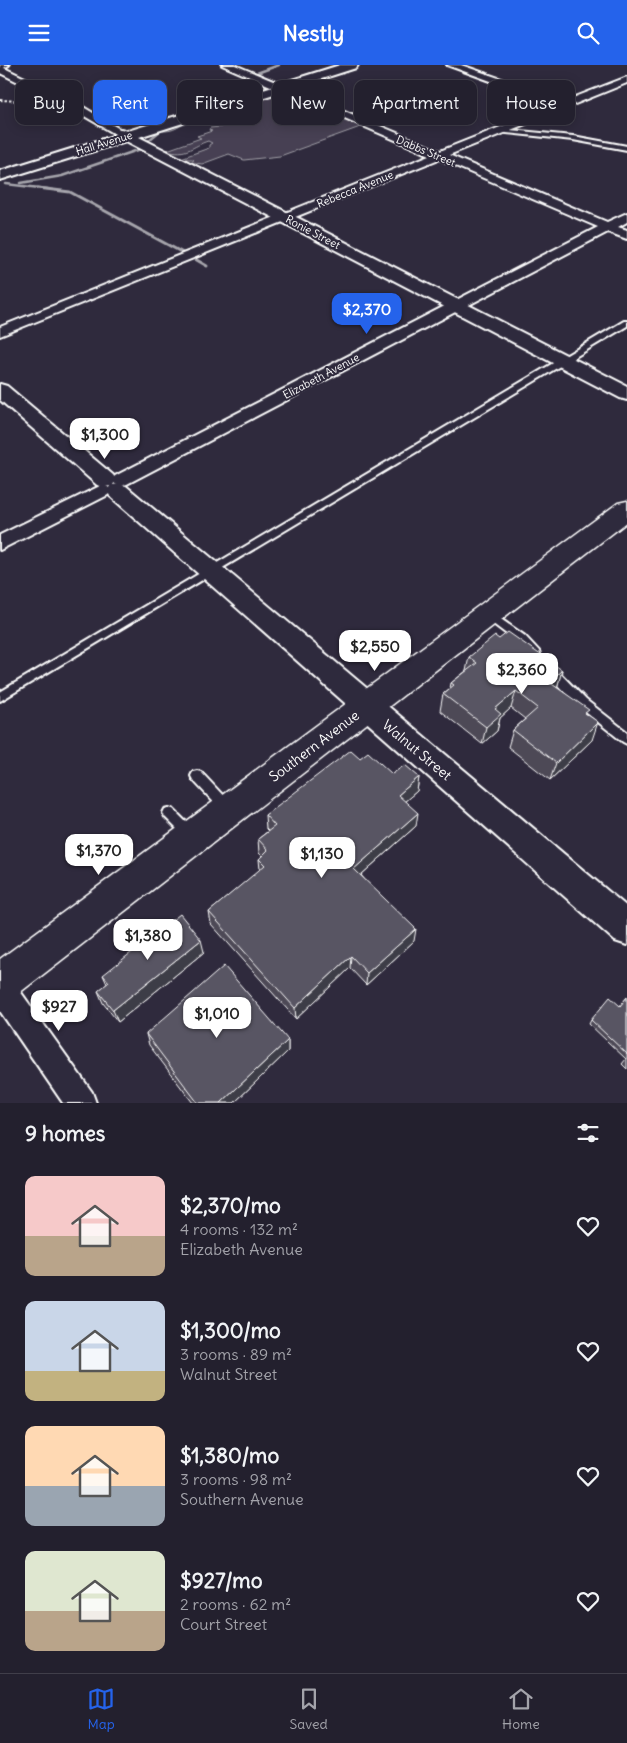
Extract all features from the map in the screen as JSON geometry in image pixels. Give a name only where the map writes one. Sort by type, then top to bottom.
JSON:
[{"type":"main road","name":"Southern Avenue","points":[[0,983],[627,509]]},
{"type":"street","name":"Dabbs Street","points":[[227,65],[272,83]]},
{"type":"street","name":"Hall Avenue","points":[[297,80],[341,65]]},
{"type":"street","name":"Hall Avenue","points":[[300,80],[352,65]]},
{"type":"street","points":[[452,65],[495,80]]},
{"type":"street","name":"Ronie Street","points":[[1,67],[124,135],[627,394]]},
{"type":"street","name":"Rebecca Avenue","points":[[575,101],[627,80]]},
{"type":"street","name":"Hall Avenue","points":[[0,176],[272,88]]},
{"type":"street","name":"Dabbs Street","points":[[344,115],[627,235]]},
{"type":"street","name":"Rebecca Avenue","points":[[0,332],[515,125]]},
{"type":"street","name":"Hall Avenue","points":[[0,171],[124,135]]},
{"type":"street","name":"Elizabeth Avenue","points":[[0,543],[627,217]]},
{"type":"street","name":"Walnut Street","points":[[0,390],[366,707],[627,929]]},
{"type":"street","points":[[0,987],[81,1103]]},
{"type":"lane","points":[[500,131],[573,138],[627,148]]},
{"type":"lane","points":[[0,697],[627,323]]},
{"type":"lane","points":[[488,614],[521,639],[582,703],[627,739]]},
{"type":"lane","points":[[197,776],[229,810]]},
{"type":"lane","points":[[169,813],[193,837]]},
{"type":"shaded area","points":[[262,95],[272,95],[272,125],[344,125],[344,118],[354,122],[354,125],[363,126],[280,156],[244,160],[229,154],[202,164],[190,162],[194,160],[192,159],[181,158],[209,148],[209,145],[212,143],[208,141],[185,151],[174,152],[167,150],[201,138],[197,136],[212,131],[209,130],[210,128],[221,127],[216,125],[262,125]]},
{"type":"shaded area","points":[[177,121],[177,125],[183,125],[175,129],[163,131],[171,123]]},
{"type":"building","points":[[508,632],[562,670],[549,682],[589,710],[585,713],[598,722],[556,763],[513,730],[538,708],[516,691],[495,709],[501,714],[486,727],[443,694],[454,685],[451,683],[477,663],[469,657],[495,636],[499,639]]},
{"type":"building","points":[[351,750],[360,758],[368,752],[392,774],[405,765],[419,777],[398,795],[418,813],[354,869],[416,929],[367,973],[351,956],[295,1008],[209,912],[265,865],[259,859],[268,850],[258,839],[275,826],[265,815]]},
{"type":"building","points":[[180,914],[201,940],[113,1010],[98,991],[109,982],[103,975]]},
{"type":"building","points":[[224,966],[288,1040],[221,1103],[198,1103],[146,1034]]},
{"type":"building","points":[[610,997],[620,1006],[627,997],[627,1054],[591,1020]]},
{"type":"waterway","points":[[257,73],[279,65]]},
{"type":"waterway","points":[[239,80],[245,77]]},
{"type":"waterway","points":[[149,140],[166,126]]},
{"type":"waterway","points":[[21,183],[62,176],[138,150]]},
{"type":"waterway","points":[[6,184],[48,189]]},
{"type":"waterway","points":[[38,188],[70,192],[183,253]]},
{"type":"waterway","points":[[195,259],[207,266]]}]
